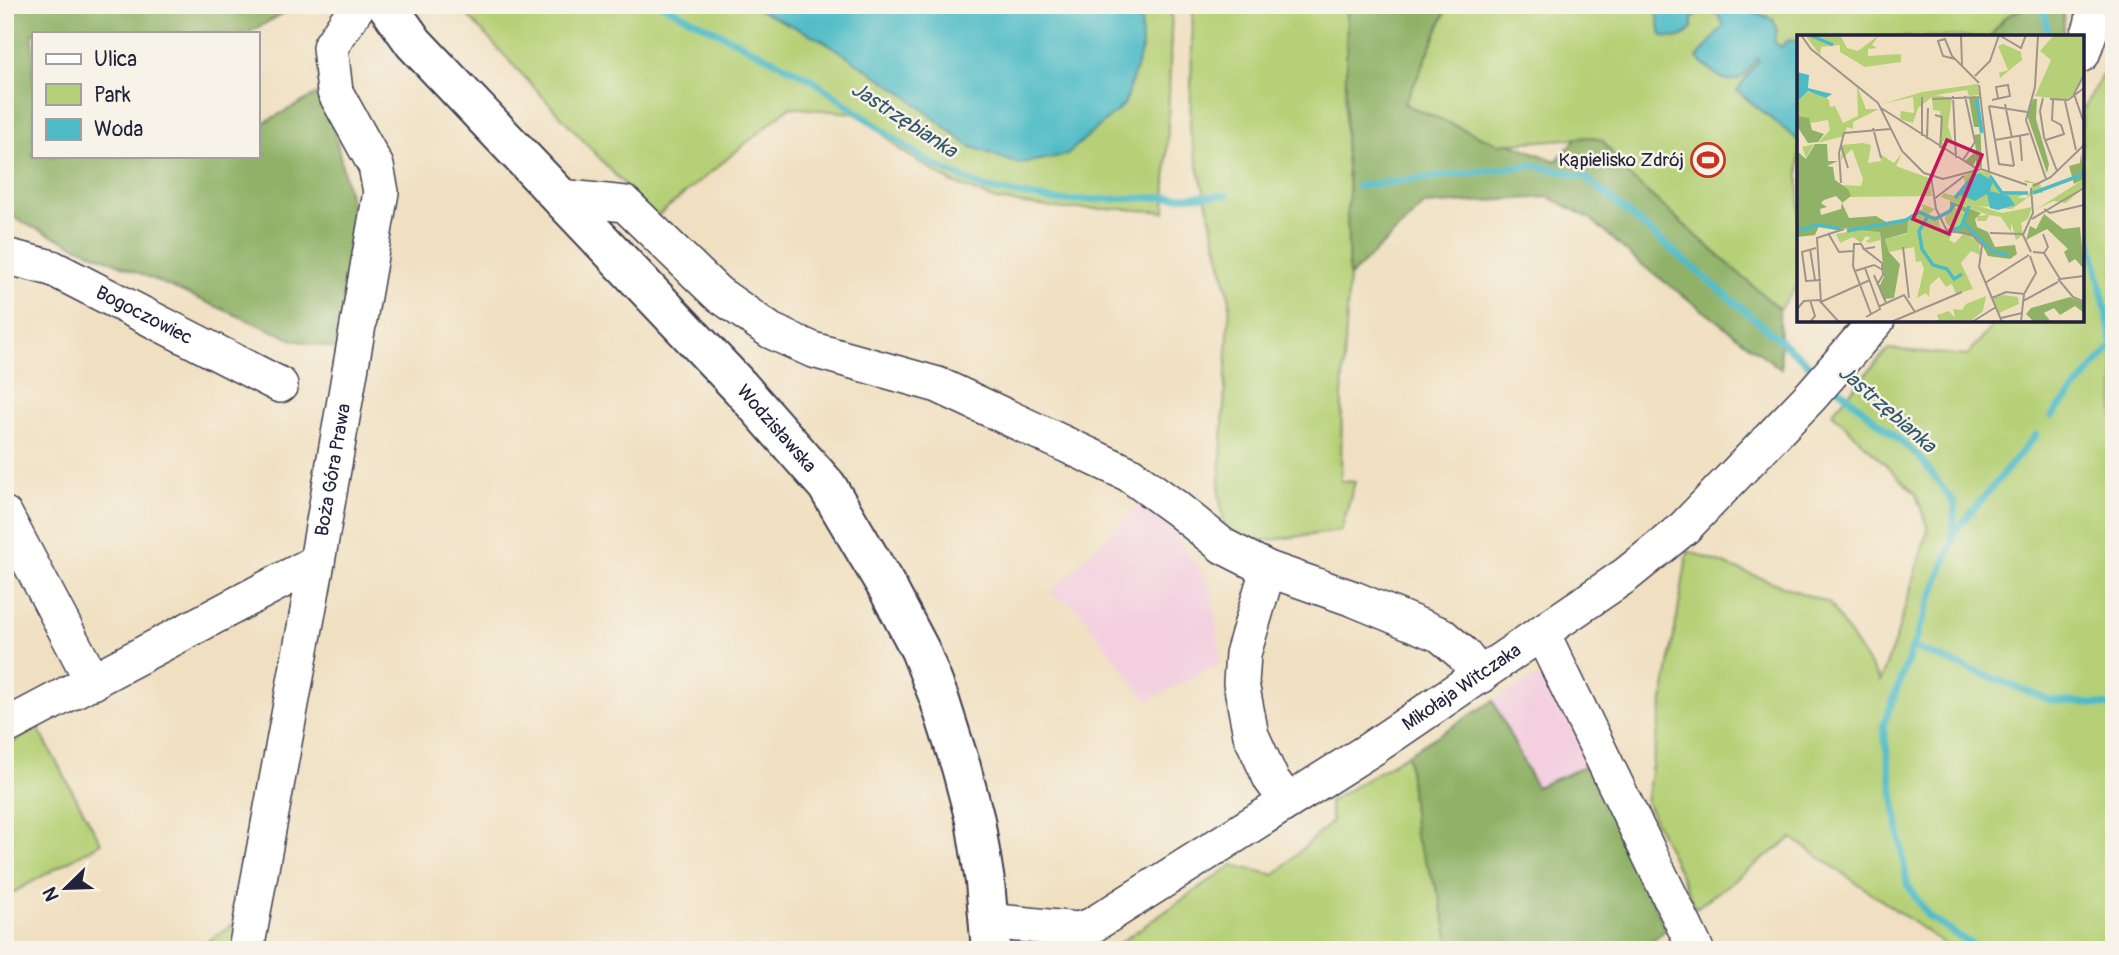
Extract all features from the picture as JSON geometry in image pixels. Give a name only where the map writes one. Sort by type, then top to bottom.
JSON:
[{"type":"main road","name":"Wodzisławska","points":[[387,5],[414,43],[740,387],[827,486],[888,589],[920,650],[939,698],[975,820],[990,936]]},
{"type":"street","name":"Boża Góra Prawa","points":[[246,950],[382,192],[376,166],[335,92],[330,47],[358,5]]},
{"type":"street","points":[[2084,48],[2096,5]]},
{"type":"street","points":[[560,197],[625,204],[717,293],[771,331],[813,350],[938,385],[1129,474],[1223,546],[1268,569],[1354,599],[1441,635],[1463,654],[1480,676]]},
{"type":"street","name":"Bogoczowiec","points":[[5,256],[52,268],[279,385]]},
{"type":"street","name":"Mikołaja Witczaka","points":[[1042,950],[1058,945],[1077,930],[1091,926],[1371,749],[1626,575],[1685,527],[1811,396],[1875,322]]},
{"type":"street","points":[[5,515],[93,682]]},
{"type":"street","points":[[5,727],[317,562]]},
{"type":"street","points":[[1268,569],[1244,654],[1241,683],[1251,735],[1271,779],[1287,801]]},
{"type":"street","points":[[1542,633],[1696,950]]},
{"type":"street","points":[[990,936],[1077,930]]},
{"type":"shaded area","points":[[1142,501],[1170,526],[1211,587],[1221,663],[1147,701],[1078,609],[1050,593]]},
{"type":"shaded area","points":[[1535,678],[1551,682],[1589,765],[1536,787],[1493,701]]},
{"type":"green space","points":[[5,5],[298,5],[250,32],[32,32],[32,158],[259,158],[259,125],[325,90],[356,227],[341,350],[294,340],[30,226],[5,212]]},
{"type":"green space","points":[[444,5],[1172,5],[1165,212],[1062,209],[996,200],[951,182],[900,150],[868,120],[853,113],[790,107],[655,218],[468,16]]},
{"type":"green space","points":[[1193,5],[1347,5],[1345,143],[1349,193],[1349,277],[1342,396],[1341,481],[1355,482],[1341,531],[1228,545],[1219,494],[1230,301],[1190,132]]},
{"type":"green space","points":[[1347,5],[1448,5],[1404,104],[1498,144],[1510,143],[1556,161],[1577,138],[1593,137],[1603,141],[1629,176],[1779,309],[1781,369],[1637,261],[1591,219],[1549,197],[1424,205],[1349,277],[1349,193],[1345,143]]},
{"type":"green space","name":"Kąpielisko Zdrój","points":[[1448,5],[2020,5],[2023,9],[2005,17],[1992,35],[1797,35],[1797,286],[1779,309],[1629,176],[1603,141],[1593,137],[1498,144],[1404,104]]},
{"type":"green space","points":[[2020,5],[2063,5],[2063,35],[1992,35],[2005,17],[2022,9]]},
{"type":"green space","points":[[2114,54],[2114,950],[1953,950],[1792,838],[1696,908],[1646,802],[1688,551],[1829,603],[1880,681],[1896,638],[1928,529],[1916,494],[1832,413],[1888,349],[1967,356],[1995,322],[2084,322],[2084,107]]},
{"type":"green space","points":[[1493,701],[1536,787],[1589,765],[1666,930],[1639,950],[1451,950],[1439,894],[1415,836],[1408,754]]},
{"type":"green space","points":[[38,728],[101,843],[5,897],[5,747]]},
{"type":"green space","points":[[1408,754],[1415,836],[1439,894],[1451,950],[1109,950],[1233,865],[1275,875],[1332,821],[1329,802]]},
{"type":"green space","points":[[244,917],[234,950],[195,950]]},
{"type":"water","points":[[749,5],[1141,5],[1142,49],[1124,105],[1066,155],[1018,164],[969,146],[900,91],[824,41]]},
{"type":"water","points":[[1654,5],[1742,5],[1773,19],[1777,30],[1774,41],[1780,47],[1789,40],[1797,41],[1797,139],[1737,91],[1759,60],[1756,59],[1742,77],[1729,80],[1718,76],[1697,58],[1724,25],[1717,14],[1702,10],[1692,19],[1692,29],[1682,36],[1671,38],[1662,36]]},
{"type":"waterway","name":"Jastrzębianka","points":[[663,5],[811,79],[926,161],[984,188],[1059,201],[1227,195]]},
{"type":"waterway","points":[[2043,5],[2049,35]]},
{"type":"waterway","name":"Jastrzębianka","points":[[1358,186],[1534,165],[1585,177],[1819,373]]},
{"type":"waterway","points":[[2052,416],[2113,345],[2084,207]]},
{"type":"waterway","name":"Jastrzębianka","points":[[1834,385],[1919,457],[1955,504],[1952,543],[1883,726],[1907,884],[1928,916],[1980,950]]},
{"type":"waterway","points":[[1953,534],[2036,435]]},
{"type":"waterway","points":[[1912,647],[2050,700],[2114,706]]},
{"type":"place","name":"Kąpielisko Zdrój","points":[[1708,160]]}]
